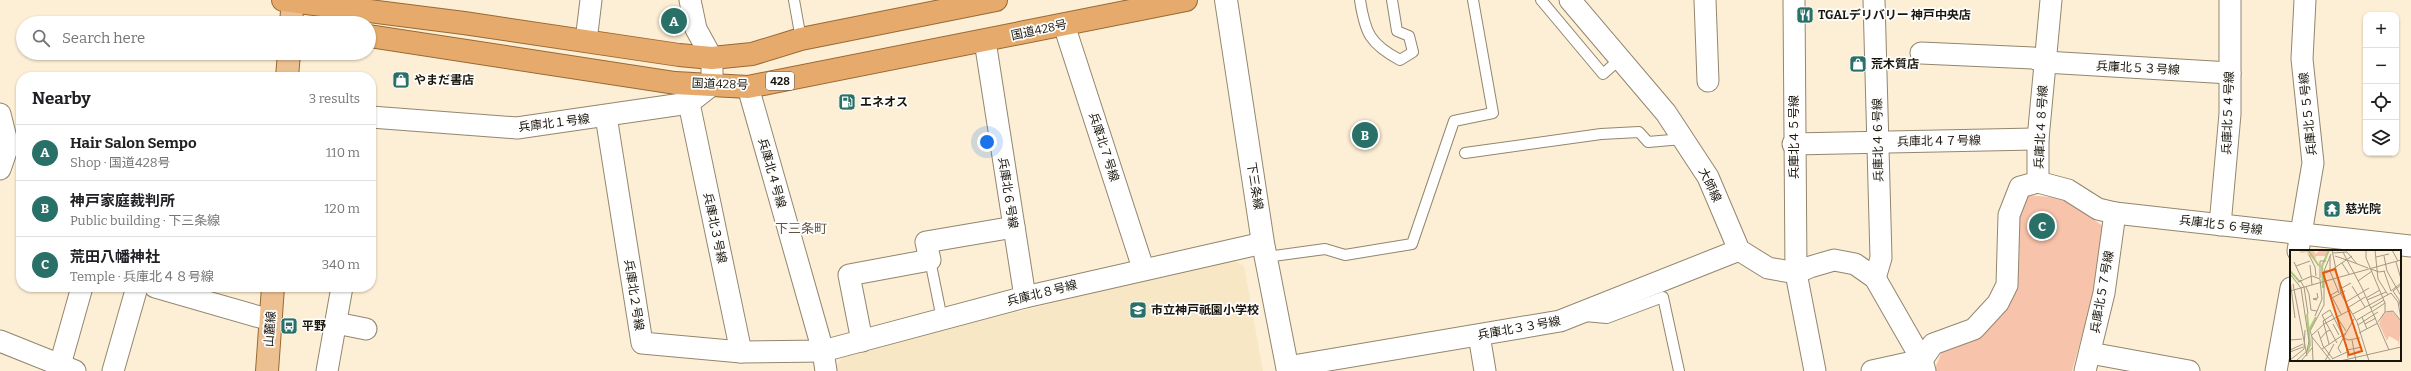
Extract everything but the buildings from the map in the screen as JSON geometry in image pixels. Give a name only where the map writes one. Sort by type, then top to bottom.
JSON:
[{"type":"highway","points":[[290,6],[371,10],[712,58],[752,54],[801,39],[973,2],[996,0]]},
{"type":"highway","name":"国道428号","points":[[376,37],[668,82],[748,86],[985,41],[1186,0]]},
{"type":"highway","points":[[290,6],[318,16]]},
{"type":"main road","points":[[287,72],[288,60]]},
{"type":"main road","name":"山麓線","points":[[267,371],[273,292]]},
{"type":"street","points":[[586,41],[591,0]]},
{"type":"street","points":[[688,103],[712,85],[712,58],[696,29],[690,0]]},
{"type":"street","name":"下三条線","points":[[1226,0],[1265,250],[1288,369]]},
{"type":"street","name":"大師線","points":[[1570,0],[1666,113],[1708,177],[1739,250]]},
{"type":"street","points":[[1705,0],[1708,81]]},
{"type":"street","name":"兵庫北４５号線","points":[[1794,0],[1793,144],[1796,273]]},
{"type":"street","name":"兵庫北４６号線","points":[[1874,0],[1881,258],[1875,278]]},
{"type":"street","name":"兵庫北４８号線","points":[[1924,365],[1933,344],[1974,329],[1998,303],[2007,285],[2009,215],[2020,187],[2038,182],[2038,139],[2051,0]]},
{"type":"street","name":"兵庫北５４号線","points":[[2220,225],[2230,114],[2230,0]]},
{"type":"street","name":"兵庫北５５号線","points":[[2299,243],[2313,163],[2302,59],[2305,0]]},
{"type":"street","name":"兵庫北７号線","points":[[1064,25],[1143,268]]},
{"type":"street","name":"兵庫北６号線","points":[[985,41],[1025,297]]},
{"type":"street","name":"兵庫北５３号線","points":[[1921,53],[2034,58],[2045,62],[2230,73]]},
{"type":"street","name":"兵庫北４号線","points":[[748,86],[824,361]]},
{"type":"street","name":"兵庫北１号線","points":[[376,117],[517,128],[688,103]]},
{"type":"street","name":"兵庫北３号線","points":[[688,103],[741,352]]},
{"type":"street","points":[[0,114],[10,145],[0,169]]},
{"type":"street","name":"兵庫北２号線","points":[[606,116],[642,343],[824,361]]},
{"type":"street","name":"兵庫北４７号線","points":[[1793,144],[2038,139]]},
{"type":"street","name":"兵庫北５６号線","points":[[2038,182],[2068,190],[2098,209],[2115,213],[2220,225],[2299,243],[2411,246]]},
{"type":"street","name":"兵庫北５７号線","points":[[2088,362],[2104,293],[2115,213]]},
{"type":"street","points":[[862,341],[849,275],[930,260],[926,242],[1014,227]]},
{"type":"street","name":"兵庫北８号線","points":[[824,361],[862,341],[1025,297],[1143,268],[1265,250]]},
{"type":"street","points":[[1739,250],[1768,268],[1796,273],[1834,260],[1855,264],[1875,278],[1924,365],[1872,371]]},
{"type":"street","name":"兵庫北３３号線","points":[[1288,369],[1560,322],[1739,250]]},
{"type":"street","points":[[1796,273],[1815,371]]},
{"type":"street","points":[[0,341],[67,368],[81,292]]},
{"type":"street","points":[[113,371],[136,292]]},
{"type":"street","points":[[172,292],[270,320]]},
{"type":"street","points":[[327,371],[341,292]]},
{"type":"street","points":[[2276,371],[2290,294]]},
{"type":"street","points":[[336,323],[366,329]]},
{"type":"street","points":[[1479,335],[1485,371]]},
{"type":"street","points":[[2088,362],[2189,371]]},
{"type":"lane","points":[[794,0],[801,39]]},
{"type":"lane","points":[[1360,0],[1369,37],[1383,51],[1400,60],[1413,52],[1409,36],[1397,31],[1392,0]]},
{"type":"lane","points":[[1265,250],[1325,250],[1345,255],[1412,244],[1454,121],[1493,113],[1473,0]]},
{"type":"lane","points":[[1541,0],[1603,74],[1620,59]]},
{"type":"lane","points":[[1465,153],[1601,134],[1639,132],[1648,142],[1683,139]]},
{"type":"lane","points":[[930,260],[942,319]]},
{"type":"lane","points":[[1576,315],[1607,318],[1663,297],[1679,371]]},
{"type":"shaded area","points":[[2027,195],[2062,198],[2103,226],[2094,292],[2072,371],[1934,371],[1942,351],[1978,338],[2012,300],[2017,286],[2018,220]]},
{"type":"shaded area","name":"市立神戸祇園小学校","points":[[1231,259],[1244,266],[1263,371],[837,371],[837,365],[844,355]]},
{"type":"place","name":"TGALデリバリー 神戸中央店","points":[[1805,15]]},
{"type":"place","name":"Hair Salon Sempo","points":[[674,21]]},
{"type":"place","name":"荒木質店","points":[[1858,64]]},
{"type":"place","name":"やまだ書店","points":[[401,80]]},
{"type":"place","name":"エネオス","points":[[847,102]]},
{"type":"place","name":"神戸家庭裁判所","points":[[1365,135]]},
{"type":"place","name":"慈光院","points":[[2332,209]]},
{"type":"place","name":"荒田八幡神社","points":[[2042,226]]},
{"type":"place","name":"市立神戸祇園小学校","points":[[1138,310]]},
{"type":"place","name":"平野","points":[[289,326]]},
{"type":"district","name":"下三条町","points":[[801,228]]}]
